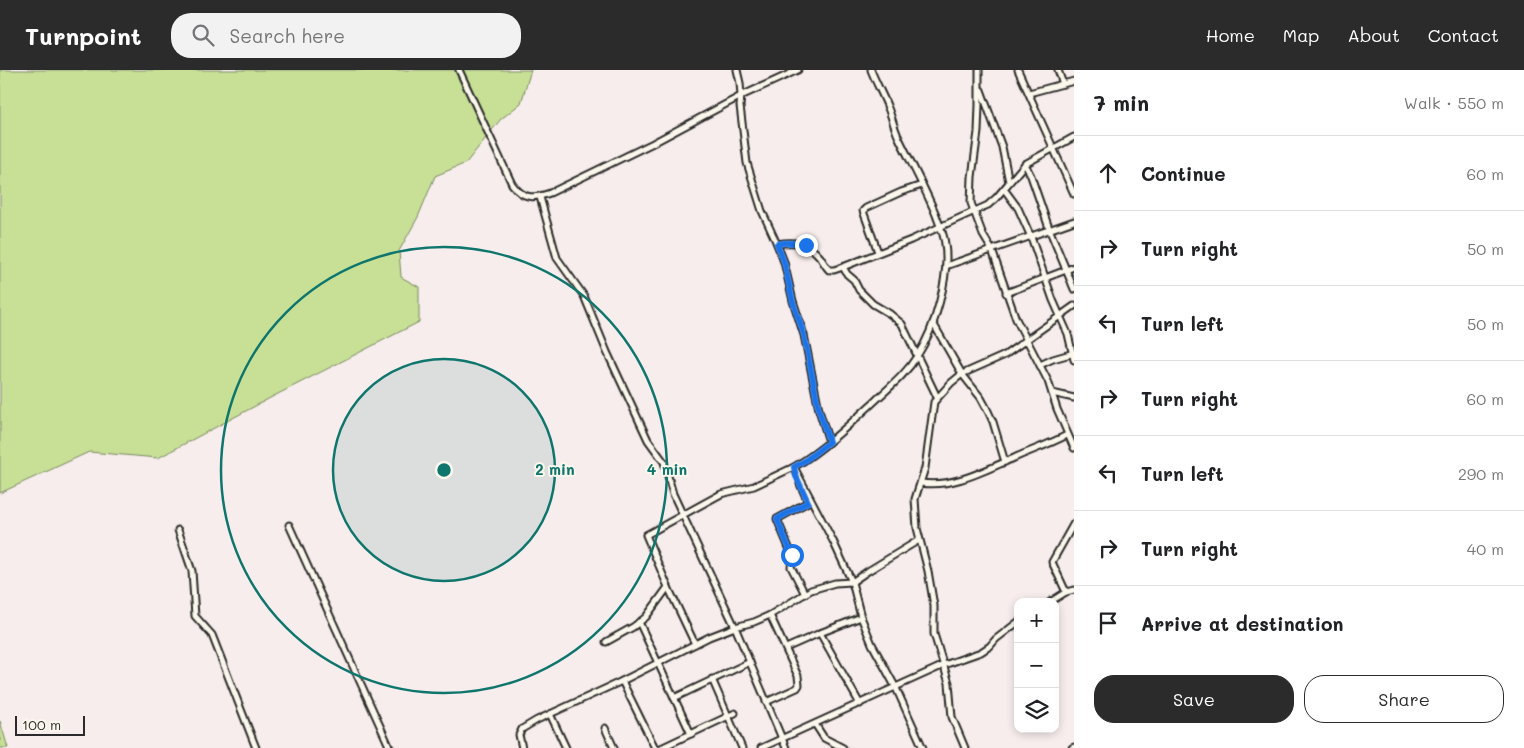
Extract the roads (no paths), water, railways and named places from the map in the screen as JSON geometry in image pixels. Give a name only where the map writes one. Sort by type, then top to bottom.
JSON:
[{"type":"street","points":[[459,70],[512,184],[516,189],[529,197],[540,197],[653,143],[741,96],[798,70]]},
{"type":"street","points":[[737,70],[740,82],[740,106],[747,163],[762,211],[784,262],[793,302],[804,335],[819,410],[829,442]]},
{"type":"street","points":[[695,644],[646,535],[721,494],[754,486],[806,460],[853,422],[902,376],[917,356],[933,323],[946,266],[945,243],[940,227],[897,134],[871,70]]},
{"type":"street","points":[[979,70],[978,132],[971,196],[974,212],[992,250],[1016,318],[1048,381],[1057,409],[1074,448]]},
{"type":"street","points":[[1018,70],[1074,194]]},
{"type":"street","points":[[1058,70],[1063,84]]},
{"type":"street","points":[[1029,92],[1074,80]]},
{"type":"street","points":[[979,85],[1002,147],[1009,182]]},
{"type":"street","points":[[777,244],[797,242],[806,245],[813,249],[829,270],[843,267],[988,205],[1025,164],[1074,137]]},
{"type":"street","points":[[1025,164],[1074,288]]},
{"type":"street","points":[[878,252],[863,211],[901,192],[922,185]]},
{"type":"street","points":[[1004,189],[1018,208],[1031,237],[1045,278],[1068,334],[1074,360]]},
{"type":"street","points":[[540,197],[556,258],[584,296],[607,352],[648,440],[664,462],[673,494],[735,628],[786,748]]},
{"type":"street","points":[[946,266],[1074,221]]},
{"type":"street","points":[[843,267],[854,280],[859,290],[873,304],[902,324],[937,397]]},
{"type":"street","points":[[1006,293],[1074,267]]},
{"type":"street","points":[[965,748],[952,717],[951,697],[944,665],[934,634],[934,606],[926,562],[917,528],[915,499],[925,468],[934,402],[962,374],[1005,355],[1074,306]]},
{"type":"street","points":[[933,323],[962,374],[981,398],[988,411],[1005,462]]},
{"type":"street","points":[[1040,365],[1073,353]]},
{"type":"street","points":[[1052,393],[1074,398]]},
{"type":"street","points":[[921,483],[947,482],[968,476],[1048,445],[1068,435]]},
{"type":"street","points":[[794,467],[852,582],[861,617],[872,644],[896,688],[922,748]]},
{"type":"street","points":[[794,467],[808,502],[777,519],[792,555],[792,567],[805,594]]},
{"type":"street","points":[[1066,592],[1052,562],[1074,523]]},
{"type":"street","points":[[288,525],[390,748]]},
{"type":"street","points":[[178,530],[192,571],[195,616],[212,635],[256,748]]},
{"type":"street","points":[[522,748],[519,735],[522,729],[528,725],[710,637],[770,615],[805,594],[823,586],[852,582],[920,540]]},
{"type":"street","points":[[606,642],[646,617],[668,587]]},
{"type":"street","points":[[1056,598],[1074,590]]},
{"type":"street","points":[[766,702],[797,688],[799,685],[798,676],[770,615]]},
{"type":"street","points":[[786,648],[861,617]]},
{"type":"street","points":[[639,622],[691,734]]},
{"type":"street","points":[[762,748],[944,665],[981,652],[1014,625]]},
{"type":"street","points":[[820,633],[860,704]]},
{"type":"street","points":[[674,698],[750,662]]},
{"type":"street","points":[[712,680],[742,748]]},
{"type":"street","points":[[622,681],[656,748]]},
{"type":"street","points":[[661,748],[735,713]]},
{"type":"street","points":[[550,714],[566,748]]},
{"type":"street","points":[[816,724],[824,738],[842,748]]},
{"type":"street","points":[[605,728],[614,748]]}]
